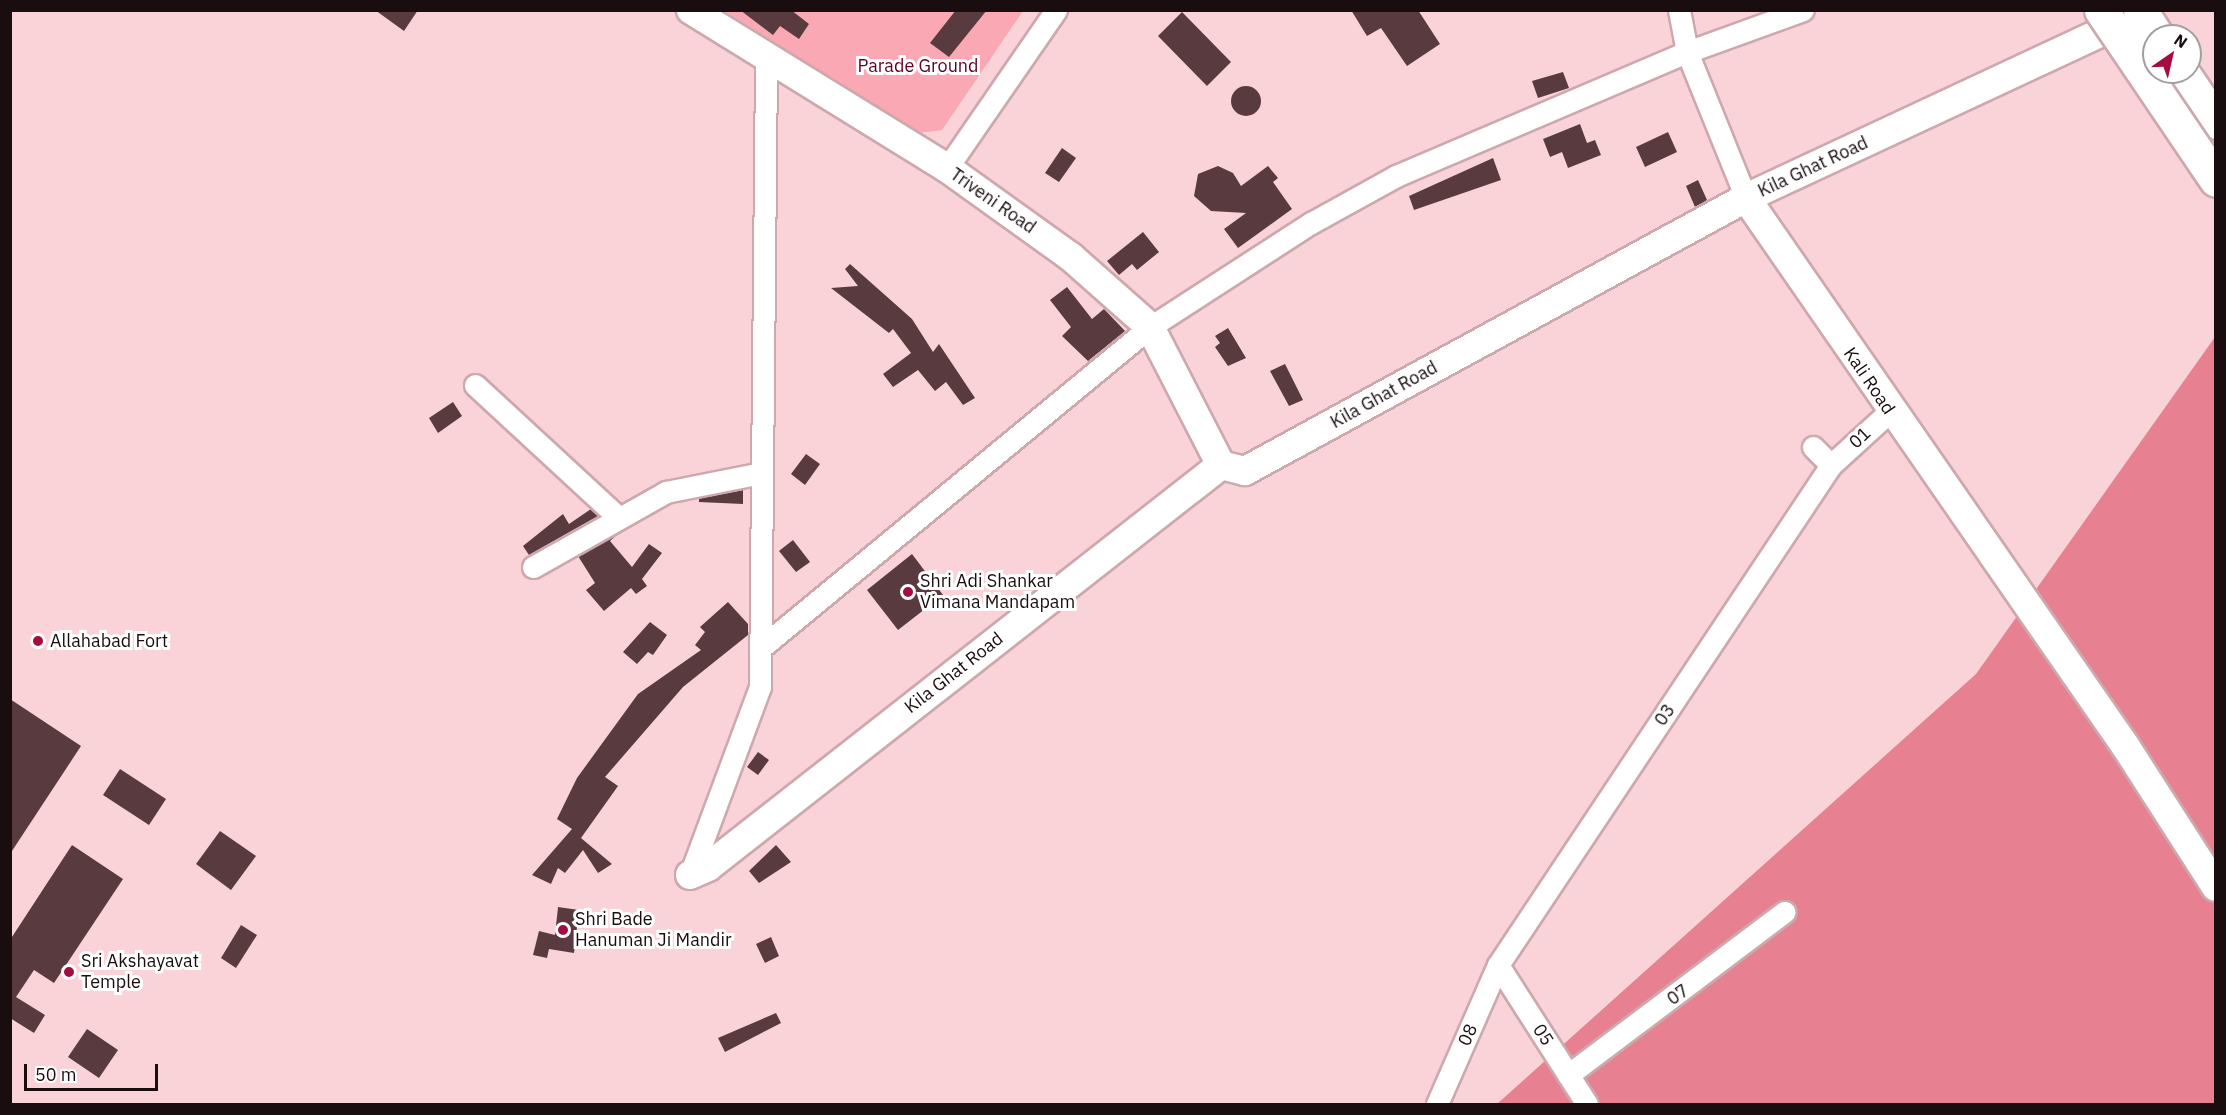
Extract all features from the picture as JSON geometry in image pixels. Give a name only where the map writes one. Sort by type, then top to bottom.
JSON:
[{"type":"highway","points":[[2101,10],[2216,180]]},
{"type":"highway","points":[[2140,10],[2149,24]]},
{"type":"highway","points":[[2190,84],[2216,122]]},
{"type":"main road","name":"Triveni Road","points":[[691,10],[766,60],[947,168],[1071,256],[1150,327],[1221,465]]},
{"type":"main road","name":"Kila Ghat Road","points":[[690,874],[708,867],[1221,465],[1245,471],[1746,198],[2148,10]]},
{"type":"main road","name":"Kali Road","points":[[1746,198],[1889,412],[1996,560],[2216,887]]},
{"type":"street","points":[[947,168],[1056,10]]},
{"type":"street","points":[[1679,10],[1687,52],[1746,198]]},
{"type":"street","points":[[763,646],[1150,327],[1311,223],[1395,176],[1687,52],[1803,10]]},
{"type":"street","points":[[690,874],[749,727],[763,646],[761,473],[766,60]]},
{"type":"street","points":[[475,385],[619,518]]},
{"type":"street","name":"01","points":[[1831,465],[1889,412]]},
{"type":"street","points":[[1812,447],[1831,465]]},
{"type":"street","name":"03","points":[[1498,965],[1831,465]]},
{"type":"street","points":[[533,567],[666,492],[761,473]]},
{"type":"street","name":"07","points":[[1568,1075],[1784,912]]},
{"type":"street","name":"05","points":[[1498,965],[1587,1104]]},
{"type":"street","name":"08","points":[[1437,1104],[1498,965]]},
{"type":"green space","name":"Parade Ground","points":[[725,11],[1023,11],[942,130],[918,133]]},
{"type":"shaded area","points":[[2215,337],[2215,1104],[1497,1104],[1976,674]]},
{"type":"building","points":[[375,10],[418,10],[404,31]]},
{"type":"building","points":[[740,10],[791,10],[809,24],[799,39],[780,26],[773,35]]},
{"type":"building","points":[[956,10],[987,10],[949,57],[930,43]]},
{"type":"building","points":[[1351,10],[1418,10],[1440,44],[1407,66],[1381,28],[1367,36]]},
{"type":"building","points":[[1182,12],[1231,62],[1207,86],[1158,36]]},
{"type":"building","points":[[1563,72],[1569,88],[1538,98],[1532,81]]},
{"type":"building","points":[[1246,86],[1252,87],[1260,95],[1260,107],[1252,115],[1246,116],[1240,115],[1232,107],[1231,101],[1232,95],[1240,87]]},
{"type":"building","points":[[1580,124],[1587,143],[1595,140],[1601,155],[1568,168],[1562,152],[1550,157],[1543,139]]},
{"type":"building","points":[[1668,132],[1677,152],[1645,167],[1636,147]]},
{"type":"building","points":[[1062,148],[1076,158],[1059,182],[1045,173]]},
{"type":"building","points":[[1493,158],[1501,180],[1414,210],[1409,196]]},
{"type":"building","points":[[1218,166],[1233,173],[1241,186],[1268,166],[1278,178],[1273,182],[1292,209],[1238,248],[1224,229],[1246,213],[1211,211],[1194,196],[1198,174]]},
{"type":"building","points":[[1698,180],[1707,200],[1695,207],[1686,186]]},
{"type":"building","points":[[1143,232],[1159,252],[1137,270],[1132,264],[1119,275],[1107,261]]},
{"type":"building","points":[[850,264],[912,319],[933,352],[939,344],[975,398],[963,405],[946,382],[935,391],[918,370],[893,387],[883,374],[911,353],[893,329],[889,333],[831,288],[858,286],[845,269]]},
{"type":"building","points":[[1067,287],[1092,319],[1104,309],[1125,331],[1088,361],[1062,336],[1071,327],[1050,300]]},
{"type":"building","points":[[1228,328],[1246,358],[1228,366],[1215,347],[1220,343],[1215,336]]},
{"type":"building","points":[[1285,364],[1303,400],[1289,406],[1270,371]]},
{"type":"building","points":[[453,402],[462,416],[438,433],[429,418]]},
{"type":"building","points":[[806,454],[820,464],[805,485],[791,474]]},
{"type":"building","points":[[743,490],[743,504],[699,502],[699,498]]},
{"type":"building","points":[[591,509],[598,516],[529,555],[523,546],[563,514],[569,524]]},
{"type":"building","points":[[620,532],[610,541],[632,567],[649,544],[662,553],[642,579],[647,586],[636,594],[631,588],[604,611],[586,590],[595,583],[578,556]]},
{"type":"building","points":[[793,540],[810,562],[796,572],[779,551]]},
{"type":"building","points":[[912,554],[943,595],[898,630],[867,590]]},
{"type":"building","points":[[728,602],[748,624],[748,635],[683,687],[605,777],[618,786],[581,838],[612,864],[598,873],[583,850],[565,873],[558,868],[551,884],[532,875],[572,829],[557,819],[577,778],[638,694],[701,650],[695,645],[705,632],[700,627]]},
{"type":"building","points":[[650,622],[667,635],[653,655],[648,652],[637,664],[623,652]]},
{"type":"building","points":[[10,699],[81,746],[10,854]]},
{"type":"building","points":[[758,752],[769,760],[758,775],[747,767]]},
{"type":"building","points":[[120,769],[166,799],[149,825],[103,795]]},
{"type":"building","points":[[220,831],[256,856],[231,890],[196,864]]},
{"type":"building","points":[[72,845],[123,879],[54,983],[34,970],[16,997],[45,1015],[34,1033],[10,1018],[10,940]]},
{"type":"building","points":[[776,845],[791,862],[759,883],[749,871]]},
{"type":"building","points":[[558,907],[579,910],[574,953],[549,949],[547,958],[533,955],[539,931],[555,935]]},
{"type":"building","points":[[241,925],[257,935],[236,968],[221,958]]},
{"type":"building","points":[[771,937],[779,956],[765,963],[756,944]]},
{"type":"building","points":[[776,1013],[781,1023],[725,1052],[718,1038]]},
{"type":"building","points":[[87,1029],[118,1050],[99,1078],[68,1057]]},
{"type":"place","name":"Shri Adi Shankar Vimana Mandapam","points":[[908,592]]},
{"type":"place","name":"Allahabad Fort","points":[[38,641]]},
{"type":"place","name":"Shri Bade Hanuman Ji Mandir","points":[[563,930]]},
{"type":"place","name":"Sri Akshayavat Temple","points":[[69,972]]}]
